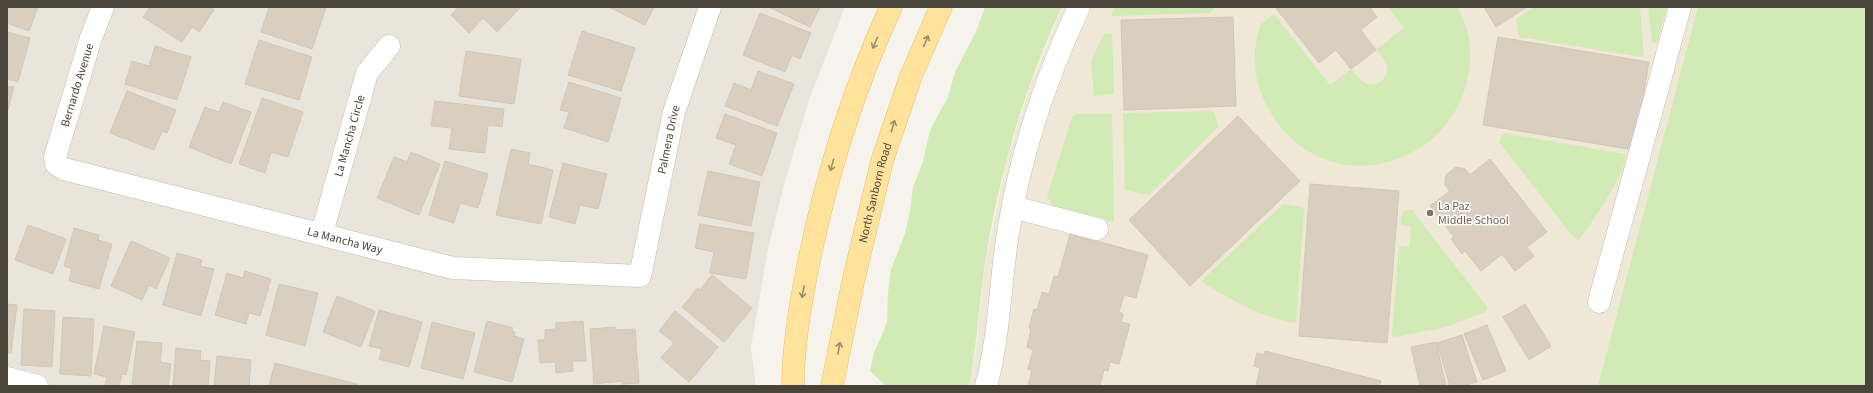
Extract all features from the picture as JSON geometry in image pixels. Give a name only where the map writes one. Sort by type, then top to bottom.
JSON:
[{"type":"main road","points":[[793,386],[802,298],[827,182],[855,93],[891,7]]},
{"type":"main road","name":"North Sanborn Road","points":[[832,386],[852,282],[882,161],[911,76],[941,7]]},
{"type":"street","name":"Bernardo Avenue","points":[[56,164],[55,157],[91,38],[103,7]]},
{"type":"street","name":"Palmera Drive","points":[[640,276],[674,112],[710,7]]},
{"type":"street","points":[[986,386],[993,359],[1004,262],[1013,207],[1039,108],[1053,68],[1079,7]]},
{"type":"street","points":[[1599,302],[1680,7]]},
{"type":"street","name":"La Mancha Circle","points":[[322,233],[367,73],[389,46]]},
{"type":"street","name":"La Mancha Way","points":[[56,164],[64,170],[322,233],[453,268],[640,276]]},
{"type":"street","points":[[1013,207],[1097,229]]},
{"type":"street","points":[[7,378],[37,386]]},
{"type":"shaded area","points":[[7,7],[845,7],[809,100],[784,185],[768,249],[751,347],[756,386],[7,386]]},
{"type":"shaded area","name":"La Paz Middle School","points":[[1062,7],[1866,7],[1866,386],[969,386],[976,349],[985,264],[1007,160],[1030,86]]},
{"type":"green space","points":[[985,7],[1062,7],[1036,68],[1014,132],[1005,164],[985,263],[969,386],[886,386],[870,371],[874,353],[887,323],[888,293],[891,269],[905,234],[913,187],[923,162],[930,130],[948,97],[955,72],[976,32]]},
{"type":"green space","points":[[1115,7],[1215,7],[1210,13],[1111,16]]},
{"type":"green space","points":[[1388,7],[1458,7],[1469,38],[1468,79],[1454,113],[1431,140],[1402,158],[1368,165],[1334,162],[1302,147],[1274,118],[1262,95],[1255,69],[1256,42],[1260,25],[1274,14],[1330,85],[1351,69],[1363,82],[1374,85],[1384,78],[1387,70],[1385,62],[1376,50],[1404,28]]},
{"type":"green space","points":[[1535,7],[1640,7],[1644,55],[1641,57],[1519,37],[1516,19]]},
{"type":"green space","points":[[1648,7],[1667,7],[1657,43],[1652,42]]},
{"type":"green space","points":[[1698,7],[1866,7],[1866,386],[1598,386]]},
{"type":"green space","points":[[1104,34],[1112,34],[1114,94],[1094,96],[1091,61]]},
{"type":"green space","points":[[1213,111],[1219,126],[1149,195],[1125,190],[1123,113]]},
{"type":"green space","points":[[1076,114],[1112,114],[1114,222],[1053,206],[1047,197],[1072,117]]},
{"type":"green space","points":[[1503,133],[1625,154],[1625,161],[1615,184],[1579,240],[1574,238],[1499,142]]},
{"type":"green space","points":[[1283,204],[1302,207],[1304,209],[1296,322],[1293,323],[1257,312],[1202,282],[1202,280]]},
{"type":"green space","points":[[1411,209],[1487,307],[1485,312],[1446,327],[1395,337],[1392,335],[1399,246],[1410,247],[1411,226],[1401,225],[1402,212]]},
{"type":"building","points":[[7,7],[38,7],[29,31],[7,23]]},
{"type":"building","points":[[150,7],[210,7],[214,10],[199,32],[192,27],[182,42],[143,17]]},
{"type":"building","points":[[269,7],[326,7],[312,49],[261,32]]},
{"type":"building","points":[[459,7],[521,7],[497,32],[483,18],[469,33],[451,15]]},
{"type":"building","points":[[609,7],[654,7],[645,25]]},
{"type":"building","points":[[769,7],[820,7],[810,27]]},
{"type":"building","points":[[1275,7],[1370,7],[1377,17],[1361,30],[1376,50],[1351,69],[1336,50],[1319,63]]},
{"type":"building","points":[[1484,7],[1527,7],[1496,27]]},
{"type":"building","points":[[760,13],[811,33],[800,59],[792,55],[785,72],[743,55]]},
{"type":"building","points":[[1233,17],[1236,106],[1124,110],[1121,20]]},
{"type":"building","points":[[582,31],[635,48],[621,91],[568,75]]},
{"type":"building","points":[[7,32],[30,38],[18,82],[7,79]]},
{"type":"building","points":[[1498,37],[1649,62],[1634,150],[1483,125]]},
{"type":"building","points":[[259,40],[312,57],[299,100],[245,84]]},
{"type":"building","points":[[155,46],[191,57],[177,100],[125,84],[132,61],[149,66]]},
{"type":"building","points":[[466,51],[521,59],[514,104],[459,96]]},
{"type":"building","points":[[758,71],[794,84],[777,126],[725,106],[734,83],[751,90]]},
{"type":"building","points":[[569,82],[621,98],[608,142],[564,128],[569,112],[560,110]]},
{"type":"building","points":[[7,86],[14,87],[8,110],[7,109]]},
{"type":"building","points":[[127,91],[176,110],[167,133],[162,131],[154,150],[110,133]]},
{"type":"building","points":[[262,98],[303,112],[288,157],[271,152],[265,173],[239,164]]},
{"type":"building","points":[[435,101],[504,109],[502,127],[488,125],[485,153],[449,149],[452,128],[431,126]]},
{"type":"building","points":[[223,102],[251,112],[231,164],[189,147],[205,107],[219,112]]},
{"type":"building","points":[[725,114],[777,133],[762,176],[729,164],[736,145],[716,138]]},
{"type":"building","points":[[1238,116],[1300,181],[1190,286],[1129,220]]},
{"type":"building","points":[[511,149],[530,153],[528,164],[553,170],[541,224],[496,215]]},
{"type":"building","points":[[411,152],[440,164],[419,215],[377,198],[394,157],[407,162]]},
{"type":"building","points":[[1490,159],[1547,232],[1527,247],[1534,256],[1515,271],[1502,254],[1481,271],[1465,251],[1462,254],[1451,239],[1454,237],[1430,206],[1450,191],[1445,185],[1446,175],[1456,167],[1465,169],[1470,175]]},
{"type":"building","points":[[445,161],[488,174],[478,208],[460,203],[454,223],[429,215]]},
{"type":"building","points":[[563,163],[607,174],[598,209],[580,205],[575,224],[549,217]]},
{"type":"building","points":[[708,171],[760,182],[751,226],[698,215]]},
{"type":"building","points":[[1310,184],[1399,191],[1387,343],[1299,336]]},
{"type":"building","points":[[700,224],[754,233],[746,279],[710,273],[714,252],[695,248]]},
{"type":"building","points":[[28,225],[66,239],[53,274],[15,260]]},
{"type":"building","points":[[74,228],[99,235],[98,240],[112,244],[99,289],[69,281],[72,269],[64,266]]},
{"type":"building","points":[[1070,234],[1148,255],[1136,298],[1124,295],[1119,312],[1123,314],[1121,322],[1130,324],[1119,364],[1110,362],[1108,371],[1104,370],[1100,385],[1102,386],[1028,386],[1032,370],[1028,369],[1033,350],[1027,347],[1031,329],[1029,328],[1034,309],[1037,310],[1042,292],[1049,294],[1054,276],[1058,277]]},
{"type":"building","points":[[131,241],[170,258],[156,289],[149,285],[142,300],[111,286]]},
{"type":"building","points":[[177,253],[202,260],[200,266],[214,269],[201,316],[163,305]]},
{"type":"building","points":[[245,271],[271,279],[260,316],[249,313],[246,324],[215,315],[227,273],[243,278]]},
{"type":"building","points":[[712,275],[752,308],[724,342],[682,307],[698,288],[700,290]]},
{"type":"building","points":[[279,284],[318,293],[305,346],[266,335]]},
{"type":"building","points":[[337,296],[375,311],[361,347],[323,332]]},
{"type":"building","points":[[7,304],[17,305],[11,353],[7,353]]},
{"type":"building","points":[[1525,304],[1551,346],[1529,360],[1503,317]]},
{"type":"building","points":[[24,309],[55,311],[52,367],[21,365]]},
{"type":"building","points":[[379,310],[422,322],[409,367],[379,359],[382,349],[369,346]]},
{"type":"building","points":[[675,311],[718,347],[689,382],[661,358],[674,343],[659,331]]},
{"type":"building","points":[[63,317],[94,319],[91,376],[60,374]]},
{"type":"building","points":[[487,321],[513,328],[512,331],[515,332],[514,336],[524,339],[512,382],[474,372]]},
{"type":"building","points":[[583,321],[586,361],[572,361],[573,371],[556,373],[555,362],[540,363],[538,340],[545,340],[545,330],[556,329],[556,323]]},
{"type":"building","points":[[432,322],[475,333],[463,379],[421,368]]},
{"type":"building","points":[[1487,325],[1506,371],[1483,380],[1464,334]]},
{"type":"building","points":[[104,326],[135,332],[126,375],[122,374],[119,386],[105,386],[107,377],[94,374]]},
{"type":"building","points":[[615,327],[616,330],[635,329],[639,383],[622,384],[622,381],[594,384],[590,329]]},
{"type":"building","points":[[1462,335],[1477,382],[1463,386],[1450,386],[1437,343]]},
{"type":"building","points":[[137,341],[162,343],[160,362],[171,364],[168,386],[132,386]]},
{"type":"building","points":[[1436,342],[1446,386],[1420,386],[1411,347]]},
{"type":"building","points":[[176,348],[201,351],[200,360],[210,361],[208,386],[173,386]]},
{"type":"building","points":[[1265,351],[1381,381],[1379,386],[1256,386],[1260,368],[1254,366],[1257,353],[1264,355]]},
{"type":"building","points":[[217,356],[251,360],[249,386],[214,386]]},
{"type":"building","points":[[275,363],[357,384],[357,386],[269,386]]},
{"type":"place","name":"La Paz Middle School","points":[[1430,213]]}]
